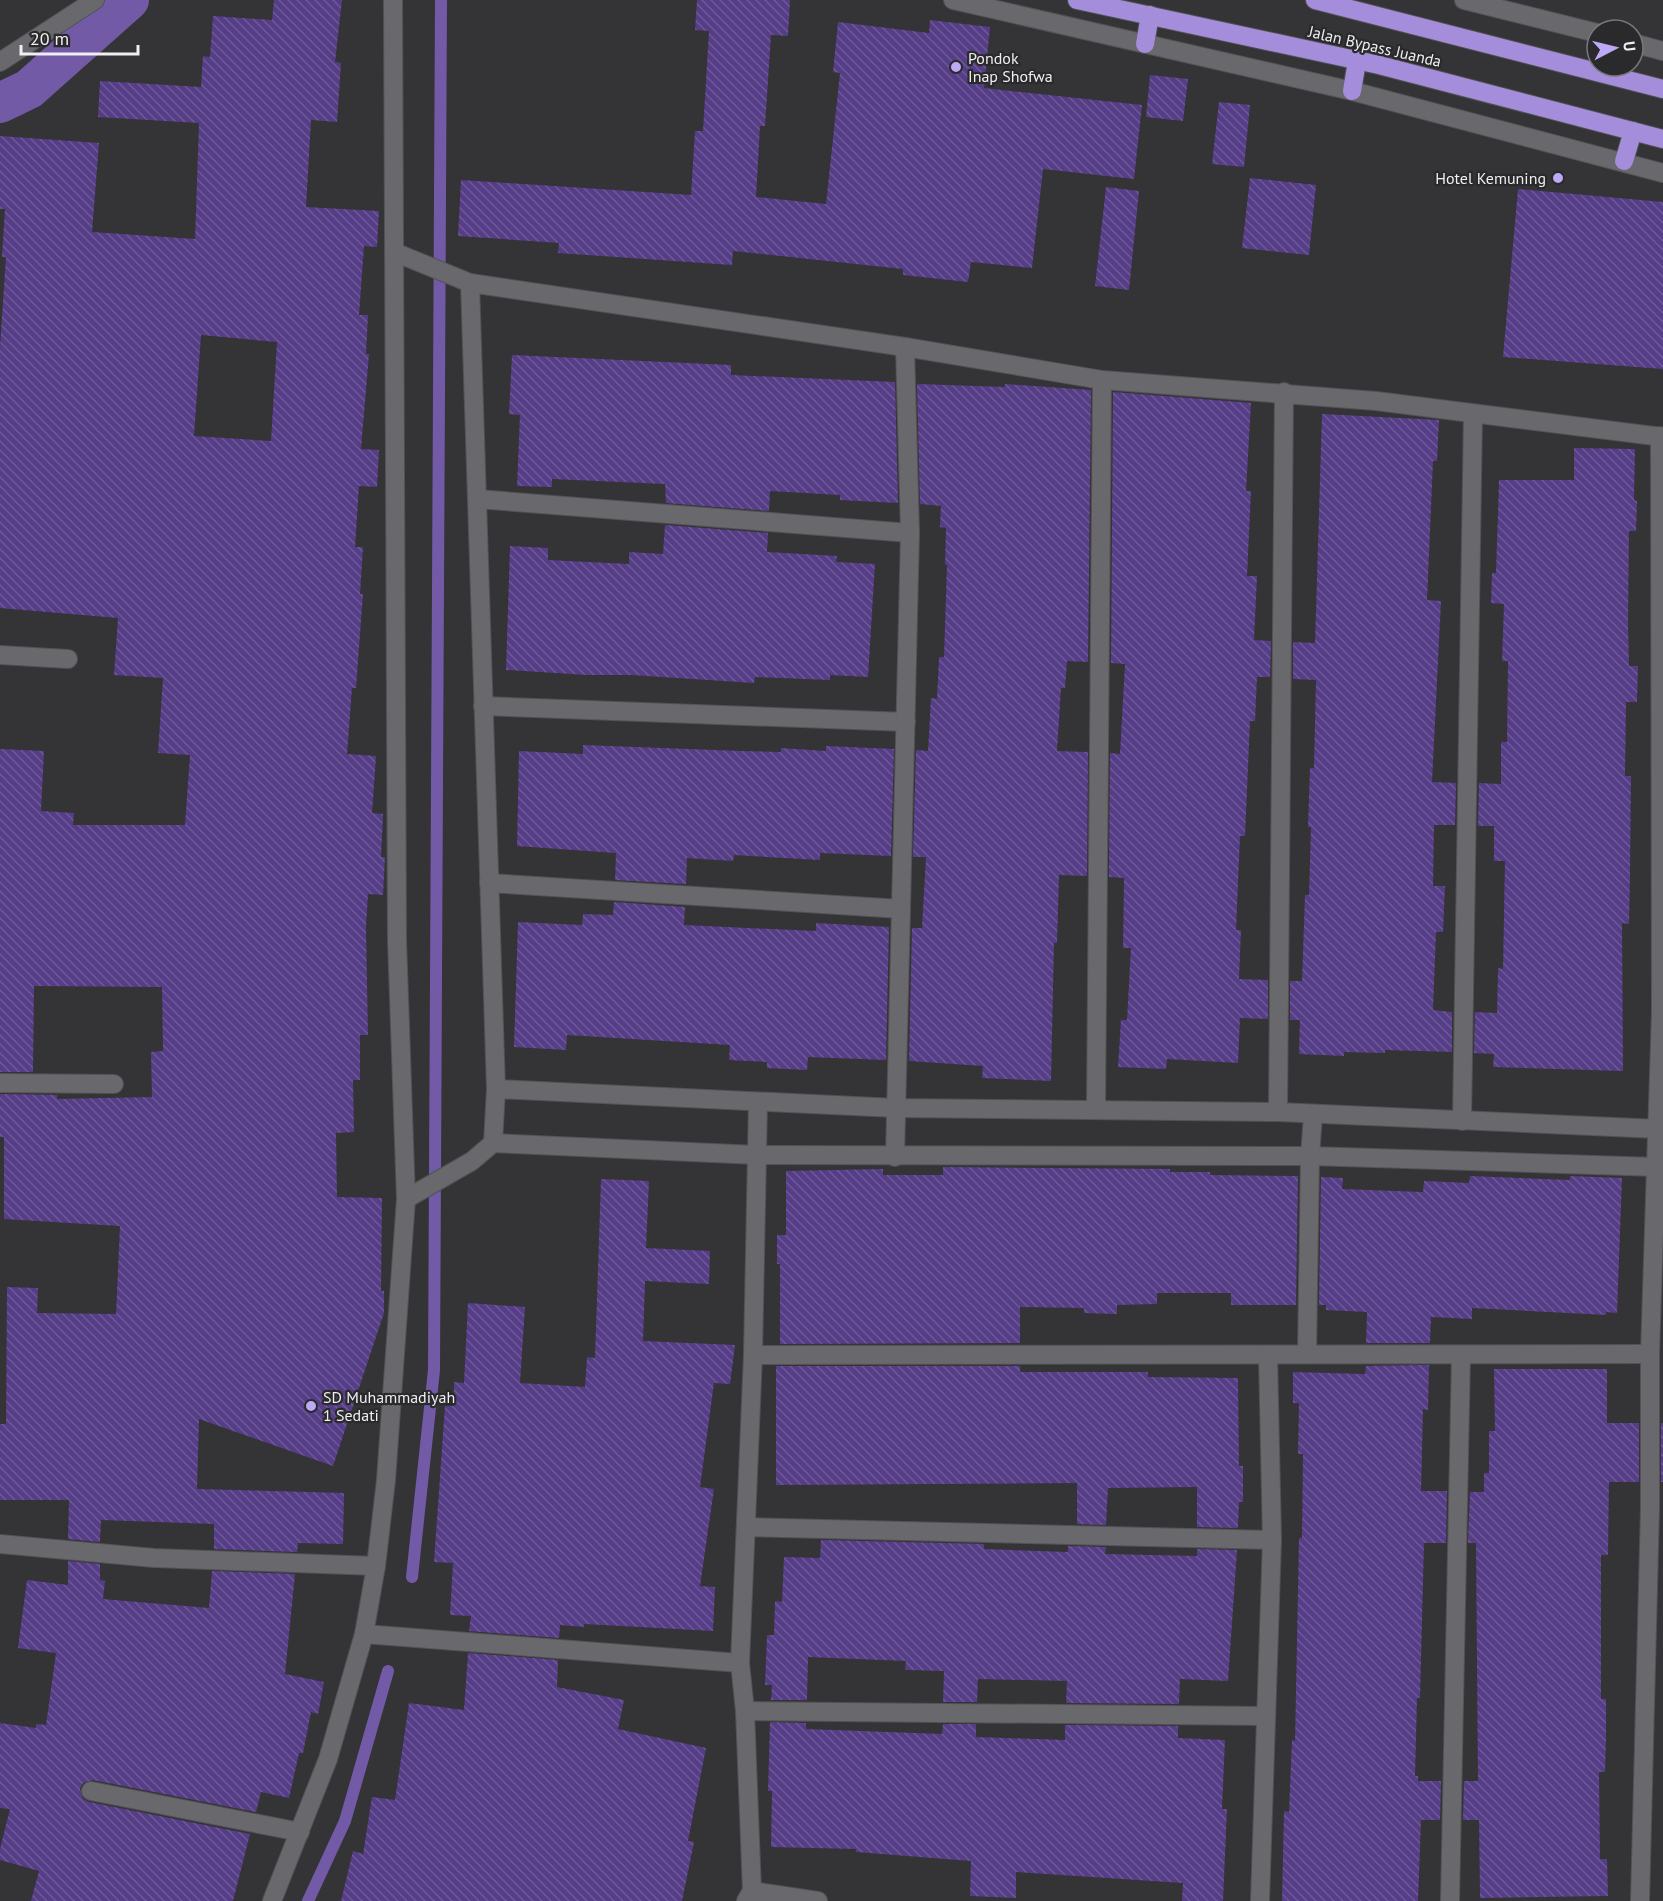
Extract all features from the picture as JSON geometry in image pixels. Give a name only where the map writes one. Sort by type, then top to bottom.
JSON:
[{"type":"highway","name":"Jalan Bypass Juanda","points":[[1077,0],[1358,61],[1663,139]]},
{"type":"highway","name":"Jalan Bypass Juanda","points":[[1315,0],[1663,89]]},
{"type":"highway","points":[[1145,44],[1150,15]]},
{"type":"highway","points":[[1352,91],[1358,61]]},
{"type":"highway","points":[[1624,161],[1633,131]]},
{"type":"street","points":[[0,62],[95,0]]},
{"type":"street","points":[[272,1901],[328,1759],[364,1634],[376,1566],[386,1480],[406,1199],[397,928],[393,0]]},
{"type":"street","points":[[953,0],[1352,91],[1663,172]]},
{"type":"street","points":[[1464,0],[1585,30]]},
{"type":"street","points":[[1645,46],[1663,51]]},
{"type":"street","points":[[394,252],[470,283],[905,347],[1101,380],[1284,392],[1662,436],[1662,1012],[1657,1167],[1658,1322],[1650,1354],[1656,1508],[1640,1901]]},
{"type":"street","points":[[470,283],[496,1089],[493,1143]]},
{"type":"street","points":[[895,1157],[910,533],[905,347]]},
{"type":"street","points":[[1096,1109],[1101,380]]},
{"type":"street","points":[[1278,1112],[1284,392]]},
{"type":"street","points":[[1462,1121],[1473,414]]},
{"type":"street","points":[[477,499],[910,533]]},
{"type":"street","points":[[0,655],[68,659]]},
{"type":"street","points":[[483,706],[906,722]]},
{"type":"street","points":[[489,883],[901,909]]},
{"type":"street","points":[[0,1083],[114,1083]]},
{"type":"street","points":[[496,1089],[896,1108],[1278,1112],[1659,1129]]},
{"type":"street","points":[[758,1102],[753,1355],[740,1663],[745,1711],[749,1896],[818,1901]]},
{"type":"street","points":[[1307,1354],[1310,1156],[1314,1115]]},
{"type":"street","points":[[406,1199],[472,1161],[493,1143],[758,1155],[1310,1156],[1657,1167]]},
{"type":"street","points":[[753,1355],[1650,1354]]},
{"type":"street","points":[[1260,1901],[1264,1716],[1272,1540],[1268,1355]]},
{"type":"street","points":[[1450,1901],[1461,1355]]},
{"type":"street","points":[[746,1527],[1272,1540]]},
{"type":"street","points":[[0,1544],[154,1558],[376,1566]]},
{"type":"street","points":[[364,1634],[740,1663]]},
{"type":"street","points":[[745,1711],[1264,1716]]},
{"type":"street","points":[[92,1791],[300,1832]]},
{"type":"building","points":[[274,0],[342,0],[335,62],[341,63],[337,122],[311,120],[306,207],[379,211],[377,247],[364,246],[359,315],[368,315],[366,354],[369,354],[361,449],[379,450],[377,487],[359,486],[355,547],[363,547],[360,594],[363,594],[356,688],[352,688],[347,754],[376,756],[372,813],[383,814],[381,857],[385,857],[383,895],[368,894],[366,927],[368,1035],[360,1035],[360,1080],[353,1080],[354,1132],[336,1133],[337,1197],[382,1198],[381,1291],[384,1291],[384,1313],[333,1466],[199,1419],[197,1489],[344,1493],[343,1544],[298,1543],[297,1552],[214,1549],[214,1524],[101,1520],[100,1542],[68,1539],[69,1500],[0,1500],[0,1424],[6,1424],[7,1287],[38,1288],[37,1313],[116,1314],[120,1226],[4,1219],[4,1137],[0,1137],[0,1094],[57,1095],[57,1099],[152,1097],[151,1052],[163,1051],[162,987],[34,986],[33,1072],[0,1072],[0,749],[44,751],[41,811],[74,813],[73,825],[185,825],[190,755],[158,753],[163,678],[114,675],[118,618],[0,608],[0,347],[6,257],[2,257],[5,209],[0,209],[0,136],[99,143],[92,232],[195,239],[199,123],[98,117],[100,81],[201,87],[203,56],[210,57],[213,16],[272,20]],"holes":[[[201,335],[277,342],[271,441],[194,436]]]},
{"type":"building","points":[[697,0],[790,0],[788,36],[771,35],[765,126],[760,126],[756,197],[826,204],[840,73],[833,72],[838,22],[929,33],[930,20],[990,27],[984,88],[1142,105],[1134,179],[1043,169],[1032,268],[971,262],[968,282],[903,275],[903,269],[733,251],[732,265],[558,253],[559,243],[458,236],[461,180],[691,195],[695,131],[703,131],[709,31],[695,30]]},
{"type":"building","points":[[1150,75],[1188,79],[1183,121],[1146,117]]},
{"type":"building","points":[[1219,102],[1250,105],[1244,167],[1212,164]]},
{"type":"building","points":[[1250,178],[1316,185],[1309,255],[1242,248]]},
{"type":"building","points":[[1106,187],[1139,191],[1129,290],[1095,286]]},
{"type":"building","points":[[1518,189],[1663,202],[1663,369],[1503,357]]},
{"type":"building","points":[[512,355],[731,365],[731,375],[895,382],[898,503],[840,500],[840,495],[770,491],[769,511],[666,503],[665,484],[552,479],[552,487],[517,486],[520,415],[509,414]]},
{"type":"building","points":[[917,384],[1005,387],[1005,384],[1091,390],[1088,662],[1067,661],[1065,688],[1061,688],[1057,751],[1088,752],[1087,876],[1059,875],[1057,943],[1054,943],[1051,1081],[982,1078],[983,1066],[909,1061],[912,928],[922,928],[926,857],[913,857],[916,750],[928,751],[931,698],[937,699],[939,657],[944,657],[947,565],[945,565],[946,528],[940,527],[941,506],[920,504]]},
{"type":"building","points":[[1113,392],[1251,403],[1246,491],[1251,491],[1247,576],[1257,576],[1254,640],[1271,641],[1270,677],[1257,677],[1255,721],[1250,721],[1245,836],[1240,836],[1236,930],[1241,930],[1239,979],[1268,980],[1268,1019],[1240,1018],[1238,1063],[1167,1059],[1166,1069],[1118,1067],[1121,1020],[1127,1020],[1131,948],[1123,948],[1124,878],[1109,877],[1110,753],[1120,754],[1125,664],[1111,663]]},
{"type":"building","points":[[1322,414],[1439,420],[1437,461],[1433,461],[1427,600],[1441,601],[1432,782],[1456,783],[1455,825],[1434,825],[1433,886],[1445,886],[1443,932],[1436,932],[1433,1010],[1452,1012],[1452,1052],[1385,1050],[1385,1053],[1344,1052],[1344,1056],[1299,1054],[1300,1020],[1290,1020],[1290,981],[1302,981],[1305,895],[1309,895],[1311,827],[1308,827],[1310,768],[1314,768],[1316,680],[1293,679],[1293,642],[1315,643]]},
{"type":"building","points":[[1574,448],[1635,449],[1636,531],[1629,531],[1628,620],[1629,666],[1638,666],[1637,702],[1626,702],[1625,776],[1631,776],[1629,924],[1622,923],[1623,1071],[1493,1067],[1494,1054],[1474,1053],[1475,1012],[1497,1013],[1498,968],[1503,969],[1505,861],[1494,861],[1494,826],[1478,826],[1479,783],[1501,784],[1501,742],[1507,742],[1508,661],[1502,661],[1504,604],[1491,603],[1492,573],[1496,573],[1499,480],[1574,480]]},
{"type":"building","points":[[665,525],[768,533],[767,552],[837,556],[836,562],[875,564],[868,677],[830,675],[830,680],[755,677],[754,683],[506,670],[510,546],[548,548],[548,560],[629,564],[629,552],[663,554]]},
{"type":"building","points":[[583,745],[781,752],[781,748],[826,751],[826,746],[894,749],[891,856],[820,853],[820,860],[734,855],[733,861],[687,858],[686,884],[615,880],[616,853],[517,846],[519,751],[583,754]]},
{"type":"building","points":[[614,902],[685,907],[684,925],[816,931],[816,923],[889,927],[886,1060],[808,1057],[807,1070],[767,1068],[767,1062],[729,1060],[730,1045],[567,1035],[566,1050],[514,1047],[518,922],[582,925],[583,914],[613,915]]},
{"type":"building","points":[[943,1167],[1170,1169],[1170,1172],[1210,1172],[1210,1175],[1298,1176],[1296,1305],[1231,1305],[1231,1293],[1157,1293],[1157,1304],[1117,1305],[1117,1314],[1084,1313],[1084,1308],[1020,1307],[1020,1343],[780,1344],[780,1264],[777,1264],[777,1235],[786,1235],[786,1171],[883,1169],[883,1175],[943,1175]]},
{"type":"building","points":[[1470,1176],[1570,1180],[1570,1176],[1622,1178],[1617,1313],[1606,1312],[1606,1315],[1472,1308],[1472,1319],[1431,1317],[1430,1343],[1366,1343],[1367,1312],[1326,1310],[1326,1305],[1319,1305],[1321,1177],[1343,1178],[1342,1189],[1423,1192],[1424,1181],[1469,1183]]},
{"type":"building","points":[[601,1179],[649,1181],[646,1248],[710,1251],[709,1284],[645,1281],[643,1341],[735,1345],[730,1384],[714,1383],[700,1487],[714,1489],[700,1586],[715,1587],[713,1631],[584,1624],[584,1627],[560,1625],[559,1638],[469,1631],[471,1616],[450,1615],[453,1563],[434,1562],[445,1406],[454,1406],[454,1382],[464,1383],[468,1303],[525,1307],[520,1383],[585,1387],[587,1357],[595,1358]]},
{"type":"building","points":[[1429,1365],[1428,1410],[1423,1409],[1421,1491],[1447,1491],[1446,1543],[1424,1543],[1420,1698],[1417,1698],[1415,1776],[1418,1776],[1418,1781],[1441,1781],[1440,1820],[1421,1820],[1418,1901],[1282,1901],[1284,1811],[1289,1812],[1292,1740],[1295,1741],[1299,1538],[1302,1538],[1303,1454],[1298,1454],[1299,1403],[1293,1403],[1293,1372],[1365,1374],[1366,1366]]},
{"type":"building","points":[[776,1366],[1020,1366],[1020,1372],[1148,1372],[1148,1377],[1238,1378],[1239,1466],[1243,1466],[1243,1502],[1239,1502],[1238,1528],[1197,1527],[1197,1487],[1108,1488],[1106,1525],[1077,1524],[1077,1483],[776,1485]]},
{"type":"building","points":[[1494,1369],[1607,1369],[1607,1423],[1639,1423],[1639,1482],[1609,1482],[1608,1555],[1601,1555],[1601,1699],[1606,1699],[1606,1737],[1605,1772],[1599,1772],[1600,1859],[1607,1859],[1608,1896],[1480,1898],[1479,1820],[1463,1820],[1464,1781],[1478,1781],[1476,1543],[1468,1543],[1470,1492],[1484,1492],[1484,1473],[1489,1473],[1489,1431],[1495,1431]]},
{"type":"building","points":[[1661,1423],[1663,1423],[1663,1482],[1661,1482]]},
{"type":"building","points":[[821,1540],[984,1544],[984,1549],[1068,1552],[1068,1546],[1106,1547],[1105,1554],[1197,1556],[1197,1549],[1237,1550],[1228,1681],[1180,1679],[1179,1704],[1066,1703],[1067,1681],[978,1679],[977,1702],[943,1702],[944,1671],[905,1670],[906,1661],[808,1657],[807,1700],[771,1700],[772,1685],[765,1685],[767,1635],[774,1635],[775,1601],[782,1602],[784,1557],[820,1558]]},
{"type":"building","points":[[68,1561],[100,1564],[100,1580],[105,1581],[103,1599],[209,1608],[212,1571],[295,1574],[285,1674],[324,1682],[318,1714],[311,1712],[303,1753],[299,1753],[289,1798],[261,1792],[256,1812],[93,1780],[83,1783],[80,1789],[83,1799],[89,1802],[250,1834],[233,1901],[31,1901],[39,1871],[0,1860],[0,1849],[10,1809],[0,1808],[0,1723],[36,1728],[36,1724],[46,1725],[56,1653],[18,1648],[27,1580],[68,1585]]},
{"type":"building","points":[[468,1653],[558,1660],[557,1687],[624,1700],[618,1729],[706,1748],[688,1841],[694,1842],[682,1901],[341,1901],[353,1851],[363,1854],[372,1797],[395,1800],[409,1703],[464,1710]]},
{"type":"building","points":[[770,1722],[806,1723],[806,1729],[942,1734],[943,1724],[976,1724],[976,1737],[1065,1740],[1065,1725],[1178,1726],[1178,1738],[1225,1740],[1222,1809],[1227,1809],[1223,1901],[1182,1901],[1183,1883],[1016,1872],[1016,1898],[970,1896],[971,1861],[856,1852],[856,1849],[771,1847],[772,1791],[768,1791]]},
{"type":"waterway","points":[[0,103],[29,89],[129,0]]},
{"type":"waterway","points":[[412,1577],[434,1370],[441,0]]},
{"type":"waterway","points":[[308,1901],[345,1821],[388,1671]]},
{"type":"place","name":"Pondok Inap Shofwa","points":[[956,67]]},
{"type":"place","name":"Hotel Kemuning","points":[[1558,178]]},
{"type":"place","name":"SD Muhammadiyah 1 Sedati","points":[[311,1406]]}]
